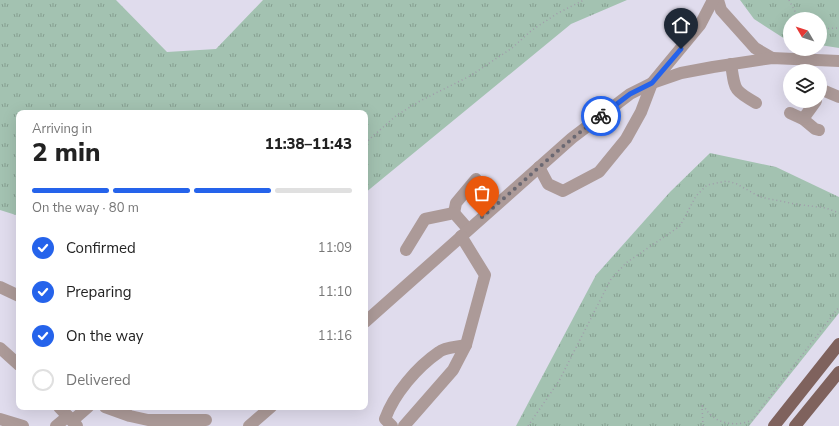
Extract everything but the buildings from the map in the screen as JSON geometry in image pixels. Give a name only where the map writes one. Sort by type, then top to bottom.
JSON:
[{"type":"main road","points":[[774,426],[839,344]]},
{"type":"main road","points":[[795,426],[839,372]]},
{"type":"street","points":[[538,168],[548,184],[564,191],[598,172],[626,139],[641,112],[652,83],[700,25],[713,0]]},
{"type":"street","points":[[718,0],[721,10],[755,48],[772,58]]},
{"type":"street","points":[[368,319],[572,138],[630,94],[652,83],[681,73],[731,64],[772,58],[808,64]]},
{"type":"street","points":[[820,64],[839,61]]},
{"type":"street","points":[[731,64],[734,84],[737,92],[756,103]]},
{"type":"street","points":[[827,94],[839,97]]},
{"type":"street","points":[[803,119],[811,108]]},
{"type":"street","points":[[790,113],[803,119],[814,129],[818,130]]},
{"type":"street","points":[[408,425],[453,370],[466,345],[485,275],[454,214],[456,203],[476,180]]},
{"type":"street","points":[[406,250],[425,219],[454,214]]},
{"type":"street","points":[[0,288],[16,295]]},
{"type":"street","points":[[392,426],[386,419],[391,403],[412,377],[440,351],[466,345]]},
{"type":"street","points":[[0,348],[16,362]]},
{"type":"street","points":[[62,410],[73,421]]},
{"type":"street","points":[[56,426],[73,421],[85,410]]},
{"type":"street","points":[[113,410],[148,420],[206,420]]},
{"type":"street","points":[[255,424],[268,410]]},
{"type":"street","points":[[0,419],[23,426]]},
{"type":"path","points":[[368,140],[398,115],[420,101],[470,76],[512,48],[532,30],[558,13],[584,0]]},
{"type":"path","points":[[789,0],[795,12]]},
{"type":"path","points":[[827,29],[839,28]]},
{"type":"path","points":[[528,426],[559,381],[611,279],[626,263],[667,237],[680,226],[696,196],[707,185],[727,181],[737,184],[760,197],[826,208],[839,213]]},
{"type":"path","points":[[703,426],[702,406],[720,423],[738,425],[747,424],[752,420],[839,307]]},
{"type":"green space","points":[[0,0],[116,0],[167,52],[216,49],[263,0],[627,0],[571,24],[368,191],[368,110],[16,110],[16,215],[0,210]]},
{"type":"green space","points":[[740,0],[839,0],[839,48],[827,46],[827,12],[783,12],[783,38],[754,19]]},
{"type":"green space","points":[[710,153],[776,167],[839,197],[839,313],[749,426],[516,426],[596,275],[670,192]]},
{"type":"way so far","points":[[482,217],[572,138],[601,116]]},
{"type":"route","points":[[601,116],[630,94],[652,83],[681,49]]}]
